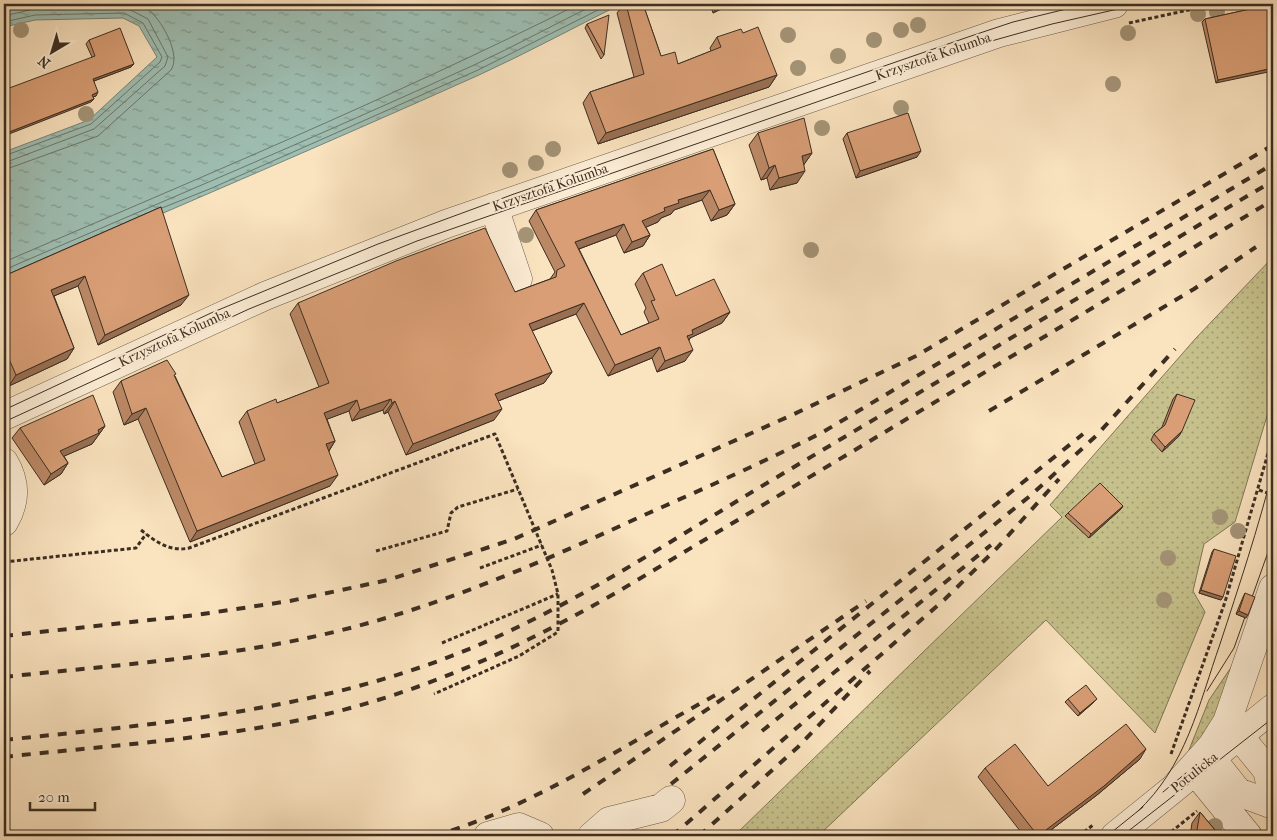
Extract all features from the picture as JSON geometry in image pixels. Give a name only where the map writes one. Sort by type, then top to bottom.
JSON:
[{"type":"street","name":"Krzysztofa Kolumba","points":[[4,416],[265,296],[372,252],[494,207],[999,33],[1114,4]]},
{"type":"street","points":[[494,207],[518,279]]},
{"type":"street","points":[[4,462],[13,484],[13,501],[4,522]]},
{"type":"street","points":[[1187,770],[1212,746],[1227,722],[1273,588]]},
{"type":"street","points":[[1187,770],[1224,741],[1239,722],[1254,698],[1273,644]]},
{"type":"street","name":"Potulicka","points":[[1104,830],[1187,770],[1239,736],[1273,708]]},
{"type":"street","points":[[1239,736],[1267,770],[1273,796]]},
{"type":"street","points":[[1187,770],[1238,792],[1273,804]]},
{"type":"street","points":[[1187,770],[1248,836]]},
{"type":"street","points":[[592,836],[609,821],[661,808],[671,800]]},
{"type":"street","points":[[488,836],[518,827],[540,836]]},
{"type":"path","points":[[141,530],[172,549],[189,548],[495,434],[554,577],[558,594],[558,632],[519,656],[434,694]]},
{"type":"path","points":[[1187,770],[1225,602],[1259,490],[1273,436]]},
{"type":"path","points":[[376,551],[447,531],[451,513],[458,507],[518,489]]},
{"type":"path","points":[[1259,490],[1273,495]]},
{"type":"path","points":[[4,562],[136,548],[146,534]]},
{"type":"path","points":[[480,568],[542,544]]},
{"type":"path","points":[[442,643],[558,594]]},
{"type":"path","points":[[1270,680],[1273,676]]},
{"type":"path","points":[[1079,836],[1104,830]]},
{"type":"shaded area","points":[[1273,257],[1273,396],[1235,522],[1204,544],[1193,591],[1205,612],[1155,733],[1046,620],[818,836],[734,836],[1062,517],[1050,505],[1196,338]]},
{"type":"shaded area","points":[[1232,666],[1241,670],[1217,728],[1189,750],[1209,700]]},
{"type":"water","points":[[4,4],[621,4],[479,75],[4,282],[4,152],[89,120],[157,57],[139,26],[123,18],[35,20],[4,27]]},
{"type":"building","points":[[626,4],[643,4],[661,56],[675,52],[678,64],[721,47],[717,37],[741,29],[743,33],[758,27],[777,75],[606,133],[590,92],[644,74]]},
{"type":"building","points":[[1273,4],[1273,68],[1218,80],[1205,19]]},
{"type":"building","points":[[609,15],[604,55],[587,24]]},
{"type":"building","points":[[120,28],[134,64],[93,79],[98,92],[92,95],[94,99],[4,134],[4,90],[95,56],[89,40]]},
{"type":"building","points":[[908,113],[921,151],[860,171],[847,133]]},
{"type":"building","points":[[804,118],[812,153],[802,156],[805,171],[779,178],[775,165],[769,168],[758,133]]},
{"type":"building","points":[[713,149],[735,204],[719,210],[710,190],[678,200],[679,203],[664,208],[665,211],[642,221],[650,235],[632,242],[624,224],[575,242],[621,335],[659,319],[651,301],[655,300],[643,273],[662,264],[676,296],[714,279],[730,312],[692,330],[693,334],[687,336],[693,350],[665,361],[660,347],[615,365],[584,303],[529,324],[552,372],[495,394],[502,409],[413,444],[395,401],[392,403],[391,399],[360,410],[357,400],[324,413],[335,441],[326,444],[338,475],[197,531],[146,408],[132,414],[121,381],[167,360],[176,374],[174,375],[222,477],[265,460],[247,411],[276,399],[277,403],[329,383],[298,303],[396,261],[485,228],[515,292],[556,277],[557,270],[565,266],[536,210]]},
{"type":"building","points":[[161,207],[189,295],[105,335],[85,276],[51,290],[74,348],[16,375],[9,359],[4,361],[4,276]]},
{"type":"building","points":[[1177,394],[1195,400],[1182,431],[1165,447],[1154,434],[1165,425]]},
{"type":"building","points":[[93,395],[105,426],[98,430],[99,433],[60,451],[68,463],[51,474],[20,428]]},
{"type":"building","points":[[1100,483],[1123,506],[1091,534],[1068,513]]},
{"type":"building","points":[[1214,549],[1236,556],[1223,597],[1201,590]]},
{"type":"building","points":[[1245,593],[1255,597],[1248,615],[1239,611]]},
{"type":"building","points":[[1086,685],[1097,699],[1080,713],[1068,699]]},
{"type":"building","points":[[1126,724],[1146,749],[1104,786],[1038,836],[985,768],[1015,744],[1048,786]]},
{"type":"building","points":[[1200,812],[1220,836],[1196,836]]},
{"type":"tram line","points":[[4,410],[211,313],[378,244],[514,194],[971,36],[1013,22],[1087,4]]},
{"type":"tram line","points":[[4,422],[249,309],[417,241],[995,40],[1052,24],[1140,4]]},
{"type":"tram line","points":[[1137,812],[1168,775],[1189,734],[1241,579],[1273,470]]},
{"type":"tram line","points":[[1207,691],[1234,648],[1273,538]]},
{"type":"tram line","points":[[1122,836],[1273,718]]},
{"type":"tram line","points":[[1163,792],[1186,773]]},
{"type":"tram line","points":[[1107,836],[1143,807]]},
{"type":"railway","points":[[4,636],[196,615],[290,601],[388,580],[514,539],[792,415],[916,356],[1273,145]]},
{"type":"railway","points":[[4,677],[170,660],[293,641],[374,621],[491,582],[711,485],[823,432],[1273,164]]},
{"type":"railway","points":[[4,740],[111,729],[271,706],[375,681],[427,665],[471,648],[513,629],[596,586],[1273,181]]},
{"type":"railway","points":[[4,757],[166,740],[287,723],[366,704],[404,692],[478,663],[514,647],[619,591],[1273,200]]},
{"type":"railway","points":[[989,411],[1194,289],[1256,247]]},
{"type":"railway","points":[[671,784],[1030,496],[1096,436],[1175,349]]},
{"type":"railway","points":[[670,766],[1083,434]]},
{"type":"railway","points":[[672,836],[944,600],[997,548],[1059,479]]},
{"type":"railway","points":[[762,731],[991,545]]},
{"type":"railway","points":[[583,794],[866,601]]},
{"type":"railway","points":[[699,836],[798,747],[870,671]]},
{"type":"railway","points":[[434,836],[473,823],[547,790],[723,691]]}]
